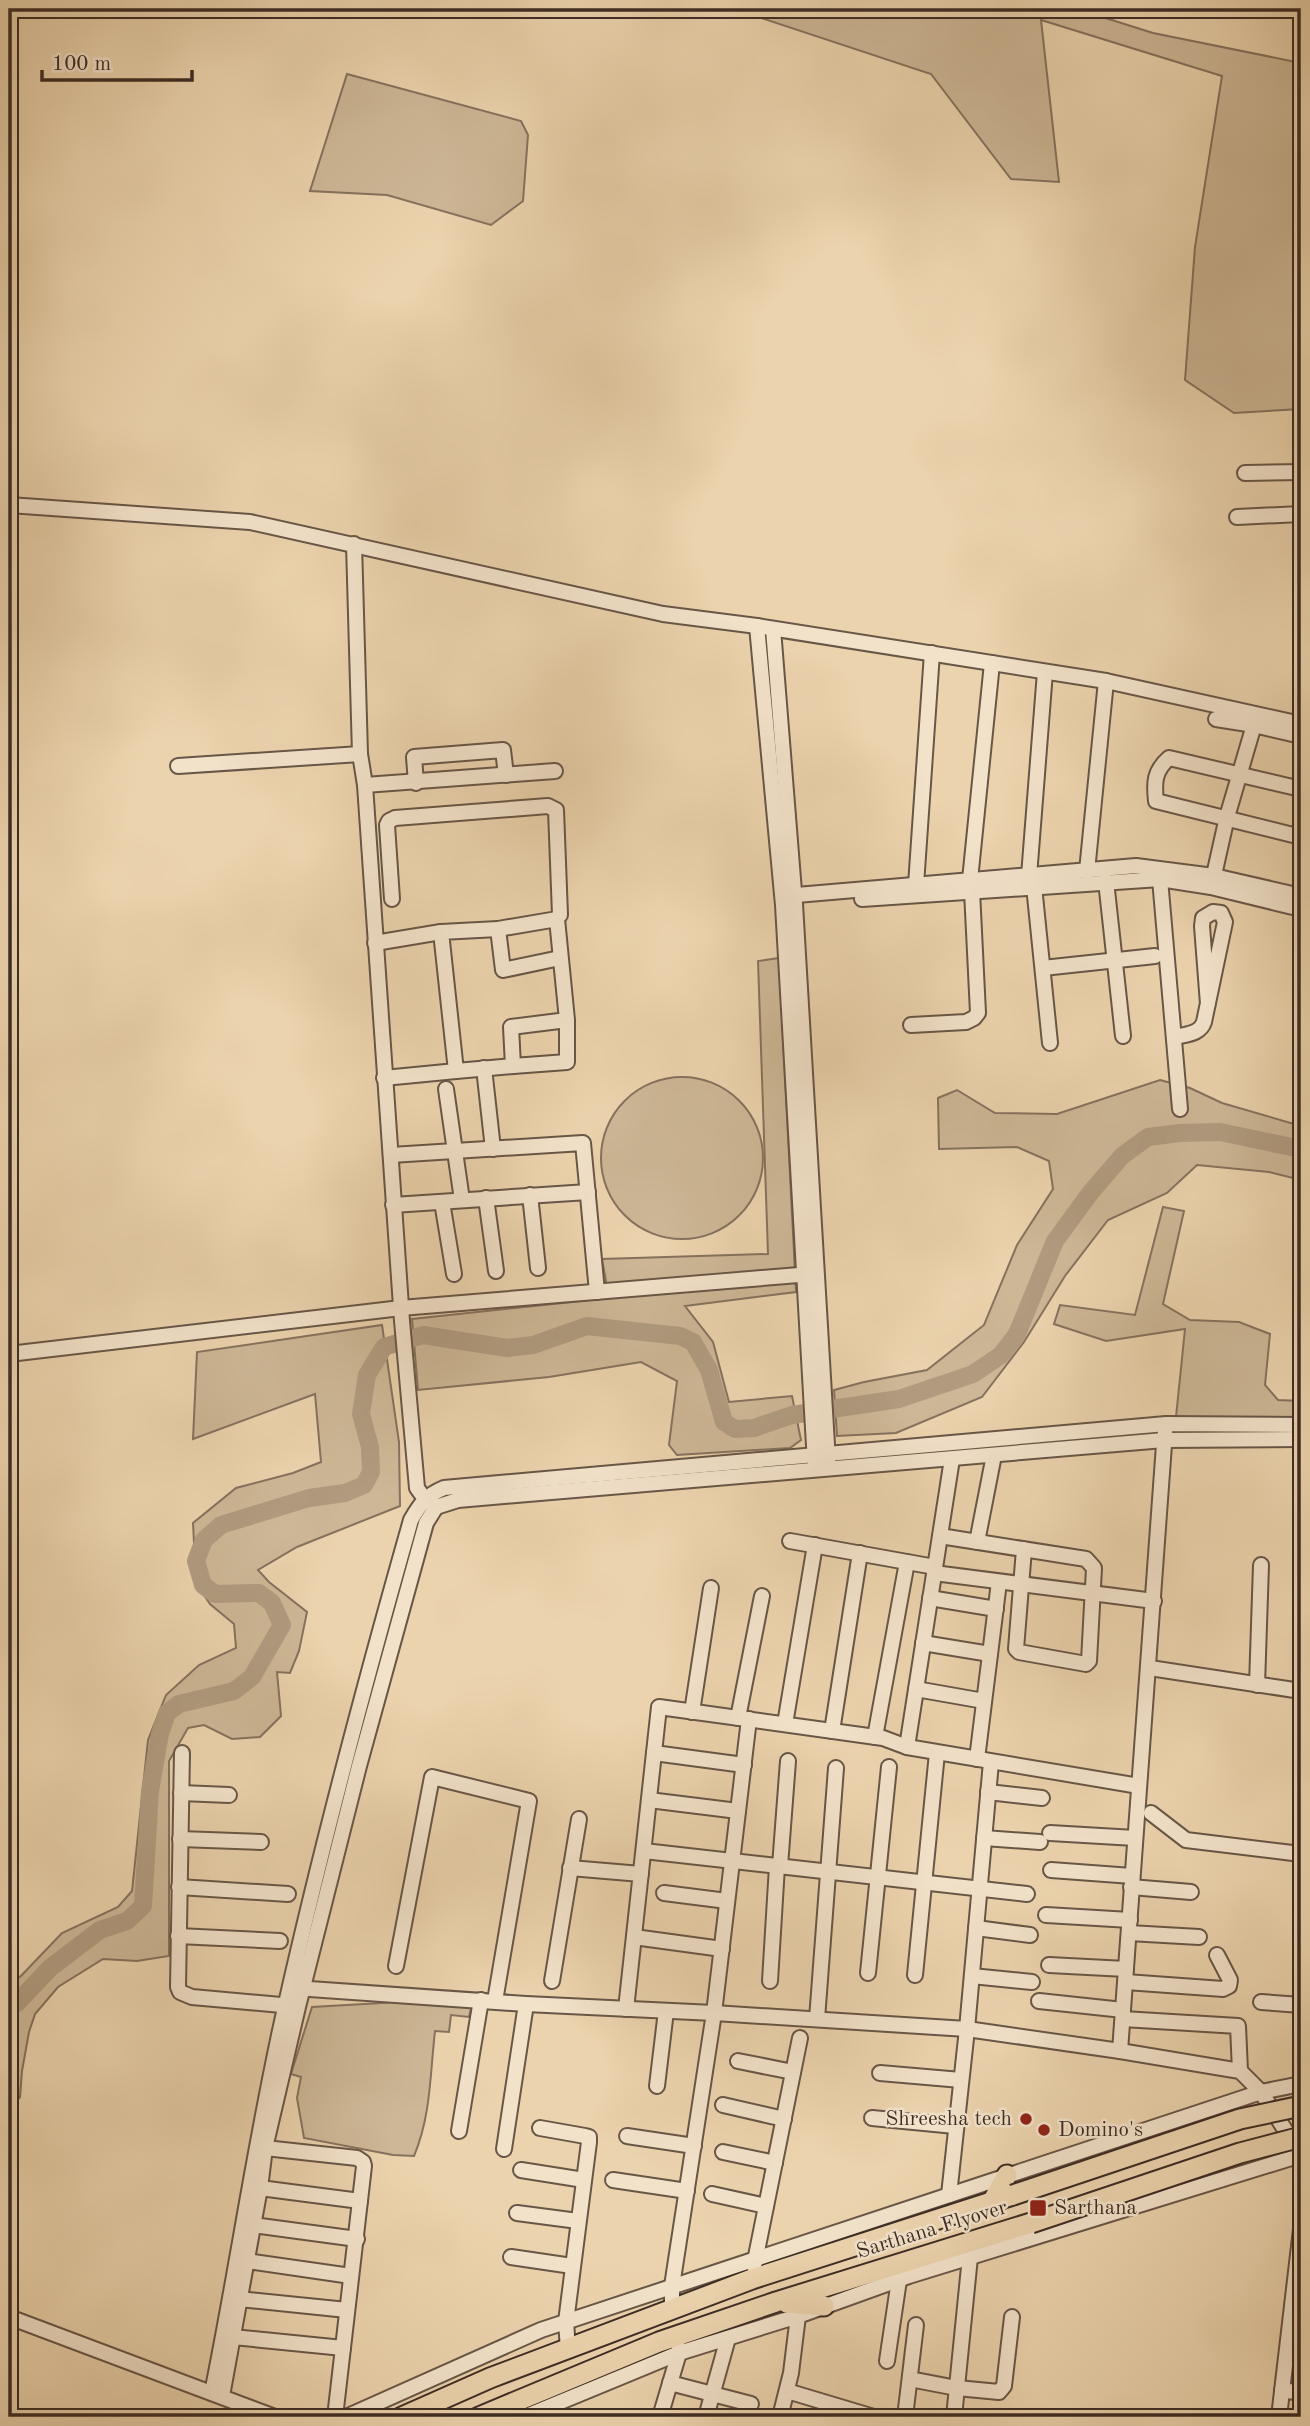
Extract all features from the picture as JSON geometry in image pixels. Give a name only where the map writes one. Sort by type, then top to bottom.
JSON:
[{"type":"main road","name":"Sarthana Flyover","points":[[402,2417],[490,2378],[752,2280],[1013,2196],[1227,2123],[1301,2106]]},
{"type":"main road","name":"Sarthana Flyover","points":[[479,2417],[521,2411],[776,2302],[1031,2223],[1240,2153],[1301,2137]]},
{"type":"main road","points":[[992,2202],[1007,2175]]},
{"type":"main road","points":[[776,2302],[824,2306]]},
{"type":"street","points":[[1245,473],[1301,472]]},
{"type":"street","points":[[9,505],[250,522],[663,614],[772,628],[1106,681],[1301,724]]},
{"type":"street","points":[[1237,517],[1301,514]]},
{"type":"street","points":[[217,2395],[255,2154],[292,2006],[430,1513],[430,1503],[417,1488],[406,1378],[365,785],[360,754],[354,544]]},
{"type":"street","points":[[757,626],[789,900]]},
{"type":"street","points":[[772,628],[821,1462]]},
{"type":"street","points":[[915,885],[932,653]]},
{"type":"street","points":[[911,1025],[966,1022],[978,1013],[971,886],[992,663]]},
{"type":"street","points":[[1045,671],[1032,881],[1050,1043]]},
{"type":"street","points":[[1087,871],[1106,681]]},
{"type":"street","points":[[1216,719],[1301,736]]},
{"type":"street","points":[[1212,882],[1227,817],[1254,725]]},
{"type":"street","points":[[416,783],[414,757],[503,750],[506,775]]},
{"type":"street","points":[[178,766],[360,754]]},
{"type":"street","points":[[1301,789],[1169,758],[1161,765],[1154,779],[1156,801],[1301,837]]},
{"type":"street","points":[[365,785],[555,771]]},
{"type":"street","points":[[392,899],[387,825],[395,818],[552,807],[556,810],[560,915]]},
{"type":"street","points":[[1032,881],[1087,871],[1153,875],[1301,896]]},
{"type":"street","points":[[371,875],[391,875]]},
{"type":"street","points":[[789,900],[1032,881],[1106,881],[1153,875]]},
{"type":"street","points":[[1153,875],[1176,1037],[1180,1109]]},
{"type":"street","points":[[1106,881],[1123,1036]]},
{"type":"street","points":[[1212,882],[1301,909]]},
{"type":"street","points":[[789,900],[915,885],[971,886]]},
{"type":"street","points":[[1176,1037],[1202,1028],[1208,1004],[1225,922],[1221,914],[1213,912],[1206,914],[1202,926],[1208,1004]]},
{"type":"street","points":[[375,943],[441,932],[498,929],[557,919],[567,1020],[567,1062],[384,1078]]},
{"type":"street","points":[[498,929],[502,970],[560,958]]},
{"type":"street","points":[[441,932],[456,1071]]},
{"type":"street","points":[[1043,968],[1155,956]]},
{"type":"street","points":[[513,1066],[511,1027],[567,1020]]},
{"type":"street","points":[[484,1068],[493,1149]]},
{"type":"street","points":[[446,1090],[462,1200]]},
{"type":"street","points":[[391,1156],[583,1143],[597,1292]]},
{"type":"street","points":[[394,1205],[588,1192]]},
{"type":"street","points":[[530,1195],[538,1268]]},
{"type":"street","points":[[486,1198],[496,1271]]},
{"type":"street","points":[[442,1202],[454,1274]]},
{"type":"street","points":[[9,1354],[597,1292],[810,1274]]},
{"type":"street","points":[[430,1503],[1166,1424],[1301,1425]]},
{"type":"street","points":[[1120,2051],[1166,1424]]},
{"type":"street","points":[[821,1462],[952,1459],[1164,1440],[1301,1439]]},
{"type":"street","points":[[977,1542],[994,1455]]},
{"type":"street","points":[[907,1747],[952,1459]]},
{"type":"street","points":[[940,1536],[1024,1549],[1090,1561],[1094,1567],[1089,1661],[1084,1664],[1017,1651],[1024,1549]]},
{"type":"street","points":[[790,1541],[999,1582],[1154,1601]]},
{"type":"street","points":[[785,1724],[816,1545]]},
{"type":"street","points":[[832,1731],[860,1553]]},
{"type":"street","points":[[875,1737],[907,1562]]},
{"type":"street","points":[[1257,1685],[1261,1565]]},
{"type":"street","points":[[948,2195],[967,2029],[988,1791],[984,1760],[984,1701],[999,1582]]},
{"type":"street","points":[[692,1712],[710,1588]]},
{"type":"street","points":[[672,2309],[672,2287],[722,1949],[744,1765],[744,1719],[762,1596]]},
{"type":"street","points":[[930,1598],[996,1609]]},
{"type":"street","points":[[923,1643],[990,1654]]},
{"type":"street","points":[[1150,1668],[1301,1691]]},
{"type":"street","points":[[916,1689],[984,1701]]},
{"type":"street","points":[[626,2009],[659,1707],[875,1737],[937,1753],[1139,1786]]},
{"type":"street","points":[[654,1753],[744,1765]]},
{"type":"street","points":[[915,1975],[937,1753]]},
{"type":"street","points":[[182,1754],[178,1987],[185,1995],[292,2006]]},
{"type":"street","points":[[770,1981],[788,1761]]},
{"type":"street","points":[[868,1973],[889,1767]]},
{"type":"street","points":[[817,2019],[836,1768]]},
{"type":"street","points":[[397,1966],[432,1777],[529,1801],[459,2131]]},
{"type":"street","points":[[988,1791],[1042,1798]]},
{"type":"street","points":[[181,1793],[229,1795]]},
{"type":"street","points":[[649,1800],[738,1811]]},
{"type":"street","points":[[1151,1813],[1186,1840],[1301,1854]]},
{"type":"street","points":[[552,1981],[579,1819]]},
{"type":"street","points":[[984,1838],[1135,1838]]},
{"type":"street","points":[[180,1839],[261,1842]]},
{"type":"street","points":[[644,1851],[1027,1894]]},
{"type":"street","points":[[570,1868],[641,1874]]},
{"type":"street","points":[[1051,1870],[1191,1892]]},
{"type":"street","points":[[179,1887],[288,1894]]},
{"type":"street","points":[[664,1893],[727,1901]]},
{"type":"street","points":[[1046,1914],[1199,1937]]},
{"type":"street","points":[[976,1928],[1030,1935]]},
{"type":"street","points":[[178,1936],[280,1941]]},
{"type":"street","points":[[634,1937],[722,1949]]},
{"type":"street","points":[[1049,1965],[1223,1989],[1229,1986],[1230,1980],[1217,1955]]},
{"type":"street","points":[[972,1976],[1032,1982]]},
{"type":"street","points":[[297,1988],[967,2029],[1241,2071],[1261,2092],[1301,2155],[970,2257],[728,2338],[678,2345],[660,2417]]},
{"type":"street","points":[[1039,2001],[1123,2014],[1238,2025],[1241,2071]]},
{"type":"street","points":[[1261,2002],[1301,2005]]},
{"type":"street","points":[[504,2149],[526,2004]]},
{"type":"street","points":[[217,2395],[233,2337],[292,2006]]},
{"type":"street","points":[[657,2086],[666,2011]]},
{"type":"street","points":[[752,2280],[800,2038]]},
{"type":"street","points":[[738,2061],[793,2072]]},
{"type":"street","points":[[880,2073],[961,2080]]},
{"type":"street","points":[[346,2417],[541,2330],[1261,2092],[1301,2084]]},
{"type":"street","points":[[723,2105],[784,2119]]},
{"type":"street","points":[[872,2118],[955,2126]]},
{"type":"street","points":[[540,2128],[589,2137],[566,2322],[568,2349]]},
{"type":"street","points":[[627,2136],[694,2146]]},
{"type":"street","points":[[265,2148],[360,2160],[364,2166],[335,2417]]},
{"type":"street","points":[[723,2152],[775,2163]]},
{"type":"street","points":[[522,2170],[584,2180]]},
{"type":"street","points":[[614,2180],[687,2191]]},
{"type":"street","points":[[260,2188],[360,2202]]},
{"type":"street","points":[[712,2194],[766,2206]]},
{"type":"street","points":[[517,2213],[578,2221]]},
{"type":"street","points":[[253,2225],[356,2239]]},
{"type":"street","points":[[1279,2417],[1282,2390],[1295,2340],[1301,2235]]},
{"type":"street","points":[[511,2257],[572,2266]]},
{"type":"street","points":[[954,2417],[970,2257]]},
{"type":"street","points":[[247,2261],[351,2276]]},
{"type":"street","points":[[887,2361],[899,2280]]},
{"type":"street","points":[[239,2299],[347,2310]]},
{"type":"street","points":[[780,2417],[787,2392],[797,2316]]},
{"type":"street","points":[[9,2317],[275,2417]]},
{"type":"street","points":[[910,2379],[957,2388],[999,2392],[1003,2389],[1012,2317]]},
{"type":"street","points":[[905,2417],[916,2325]]},
{"type":"street","points":[[233,2337],[343,2348]]},
{"type":"street","points":[[706,2417],[728,2338]]},
{"type":"street","points":[[670,2383],[751,2404]]},
{"type":"street","points":[[1282,2390],[1301,2393]]},
{"type":"street","points":[[787,2392],[874,2417]]},
{"type":"shaded area","points":[[734,9],[1077,9],[1153,33],[1301,63],[1301,409],[1234,413],[1185,380],[1195,247],[1222,76],[1041,20],[1059,182],[1011,179],[931,74]]},
{"type":"shaded area","points":[[347,74],[521,121],[528,135],[523,201],[491,225],[387,195],[310,191]]},
{"type":"shaded area","points":[[779,958],[796,1292],[685,1306],[713,1342],[729,1402],[792,1396],[801,1440],[790,1448],[677,1455],[669,1445],[677,1381],[641,1362],[549,1377],[418,1390],[412,1319],[609,1298],[602,1259],[768,1254],[758,961]]},
{"type":"shaded area","points":[[682,1077],[713,1083],[739,1101],[757,1127],[763,1158],[757,1189],[739,1215],[713,1233],[682,1239],[651,1233],[625,1215],[607,1189],[601,1158],[607,1127],[625,1101],[651,1083]]},
{"type":"shaded area","points":[[1160,1080],[1190,1088],[1222,1103],[1301,1126],[1301,1180],[1269,1172],[1197,1165],[1167,1193],[1108,1220],[1065,1276],[1024,1342],[982,1397],[896,1433],[837,1436],[834,1390],[927,1370],[984,1325],[1017,1245],[1053,1189],[1049,1161],[1017,1147],[939,1149],[938,1098],[957,1090],[995,1113],[1057,1114]]},
{"type":"shaded area","points":[[1163,1207],[1184,1211],[1163,1304],[1190,1320],[1239,1322],[1270,1334],[1265,1385],[1278,1400],[1301,1401],[1301,1417],[1176,1417],[1185,1329],[1106,1341],[1054,1324],[1060,1305],[1135,1315]]},
{"type":"shaded area","points":[[382,1325],[399,1442],[400,1506],[297,1547],[258,1570],[307,1612],[299,1651],[290,1673],[277,1672],[281,1716],[260,1737],[232,1739],[204,1725],[188,1728],[169,1761],[169,1956],[137,1961],[103,1959],[58,1987],[35,2014],[29,2032],[20,2097],[9,2110],[9,1981],[20,1977],[62,1933],[118,1907],[132,1891],[148,1740],[166,1695],[199,1665],[236,1648],[234,1624],[210,1604],[196,1583],[193,1523],[236,1488],[293,1473],[321,1462],[315,1394],[193,1439],[197,1352]]},
{"type":"shaded area","points":[[399,2002],[472,2004],[469,2017],[451,2015],[449,2032],[435,2031],[427,2110],[414,2156],[393,2155],[304,2138],[297,2098],[301,2077],[291,2074],[312,2007]]},
{"type":"waterway","points":[[9,2007],[17,2003],[50,1968],[100,1930],[127,1921],[143,1906],[150,1791],[160,1734],[167,1713],[179,1704],[234,1691],[252,1677],[282,1625],[272,1603],[259,1593],[215,1594],[203,1585],[196,1561],[204,1540],[221,1525],[309,1498],[345,1493],[364,1485],[371,1472],[370,1447],[361,1414],[367,1375],[384,1347],[423,1335],[507,1348],[533,1345],[587,1326],[680,1336],[693,1342],[709,1370],[724,1422],[735,1429],[754,1428],[792,1415],[899,1399],[973,1374],[1001,1355],[1017,1334],[1055,1241],[1122,1156],[1148,1137],[1220,1132],[1301,1149]]},
{"type":"place","name":"Shreesha tech","points":[[1026,2119]]},
{"type":"place","name":"Domino's","points":[[1044,2130]]},
{"type":"place","name":"Sarthana","points":[[1038,2208]]}]
